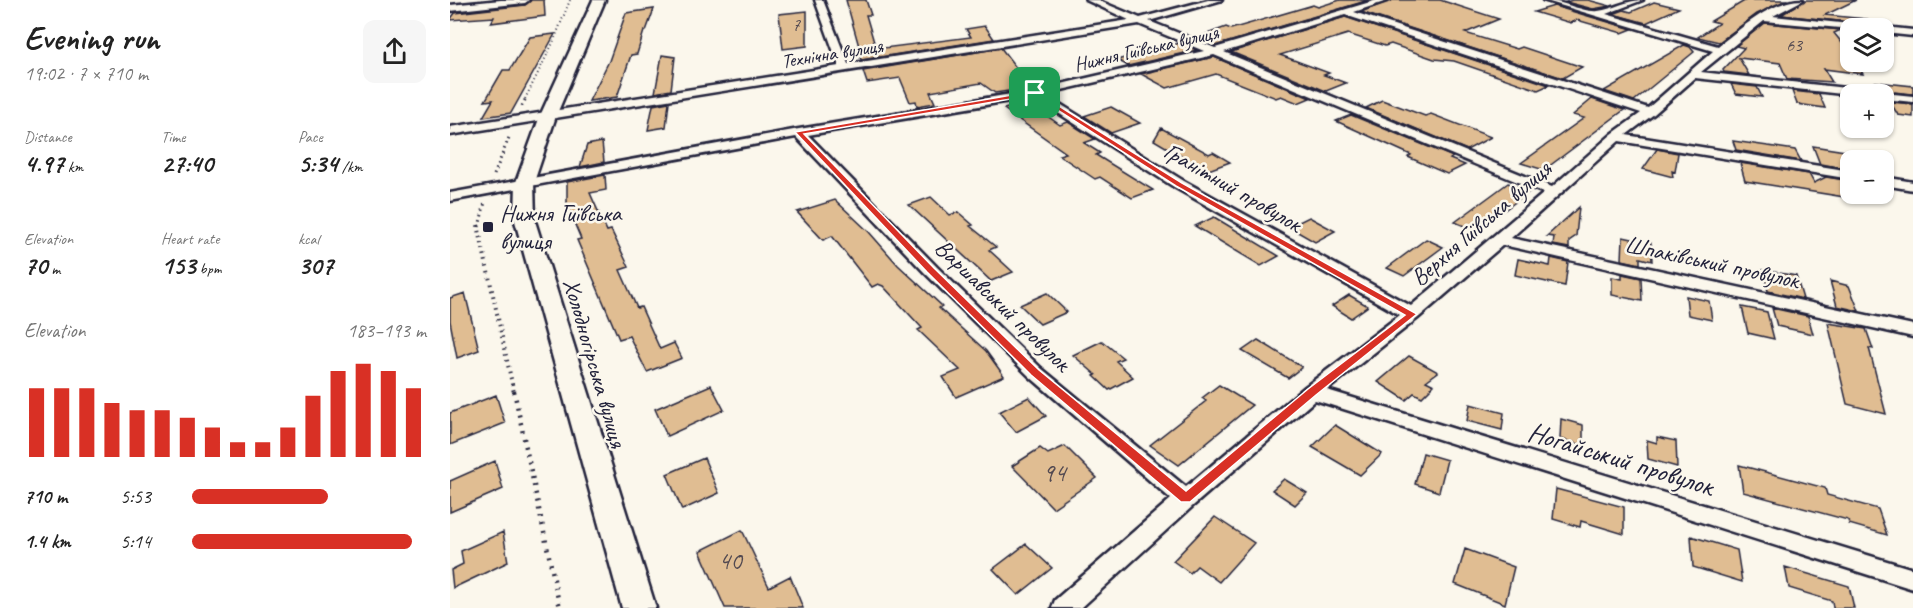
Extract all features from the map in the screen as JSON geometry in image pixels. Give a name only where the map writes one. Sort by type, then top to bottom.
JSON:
[{"type":"main road","name":"Холодногірська вулиця","points":[[599,0],[548,116],[525,182],[525,221],[639,608]]},
{"type":"street","points":[[450,8],[525,0]]},
{"type":"street","points":[[819,0],[844,69]]},
{"type":"street","points":[[1090,0],[1552,192]]},
{"type":"street","name":"Технічна вулиця","points":[[450,131],[1138,21],[1218,0]]},
{"type":"street","name":"Нижня Гиївська вулиця","points":[[450,197],[799,132],[1035,93],[1213,52],[1386,0]]},
{"type":"street","points":[[1547,0],[1720,50]]},
{"type":"street","points":[[1597,14],[1639,0]]},
{"type":"street","name":"Верхня Гиївська вулиця","points":[[1064,608],[1186,499],[1312,392],[1412,314],[1500,240],[1616,136],[1650,112],[1691,74],[1762,18],[1799,0]]},
{"type":"street","points":[[1347,13],[1650,112]]},
{"type":"street","points":[[1762,18],[1840,26]]},
{"type":"street","points":[[1894,31],[1913,33]]},
{"type":"street","points":[[1691,74],[1840,90]]},
{"type":"street","name":"Гранітний провулок","points":[[1035,93],[1179,184],[1412,314]]},
{"type":"street","points":[[1894,97],[1913,99]]},
{"type":"street","name":"Варшавський провулок","points":[[799,132],[931,270],[1035,372],[1186,499]]},
{"type":"street","points":[[1616,136],[1840,174]]},
{"type":"street","points":[[1894,183],[1913,186]]},
{"type":"street","name":"Шпаківський провулок","points":[[1500,240],[1913,331]]},
{"type":"street","name":"Ногайський провулок","points":[[1312,392],[1913,579]]},
{"type":"path","points":[[560,608],[478,224],[515,121],[553,43],[570,0]]},
{"type":"building","points":[[531,0],[544,0],[545,16],[491,23],[494,17],[450,20],[455,13],[525,5]]},
{"type":"building","points":[[846,0],[866,0],[871,15],[866,15],[876,49],[971,37],[966,29],[985,26],[994,39],[861,60]]},
{"type":"building","points":[[1340,0],[1369,0],[1215,46],[1196,38],[1226,27],[1231,29],[1313,5],[1318,7]]},
{"type":"building","points":[[1392,0],[1440,0],[1499,19],[1465,33],[1517,49],[1522,47],[1582,67],[1563,78],[1361,12]]},
{"type":"building","points":[[1588,0],[1610,6],[1593,9],[1566,2]]},
{"type":"building","points":[[1746,0],[1788,0],[1757,14],[1719,42],[1698,37],[1719,23],[1711,21]]},
{"type":"building","points":[[1805,0],[1856,0],[1825,15],[1856,18],[1840,18],[1840,21],[1781,15]]},
{"type":"building","points":[[1654,2],[1679,8],[1646,23],[1613,14],[1624,10],[1631,12]]},
{"type":"building","points":[[1554,6],[1632,29],[1622,33],[1577,20],[1571,23],[1534,12]]},
{"type":"building","points":[[654,9],[637,54],[631,55],[617,97],[589,101],[609,61],[626,13]]},
{"type":"building","points":[[807,11],[807,46],[783,49],[779,14]]},
{"type":"building","points":[[1345,17],[1549,85],[1538,90],[1454,61],[1434,59],[1391,44],[1385,46],[1348,34],[1280,55],[1329,73],[1324,75],[1346,83],[1326,91],[1231,52]]},
{"type":"building","points":[[1765,23],[1840,30],[1834,33],[1840,40],[1840,71],[1824,69],[1832,82],[1787,79],[1780,63],[1739,58],[1749,75],[1724,72],[1723,70],[1744,48],[1736,46]]},
{"type":"building","points":[[555,34],[511,113],[483,117],[493,100],[485,101],[503,70],[510,70],[530,37]]},
{"type":"building","points":[[1180,43],[1197,50],[1128,66],[1117,60]]},
{"type":"building","points":[[1684,45],[1690,47],[1694,52],[1634,101],[1604,91]]},
{"type":"building","points":[[1001,48],[1017,69],[1023,69],[1036,87],[995,93],[981,83],[930,92],[935,103],[917,106],[916,101],[910,102],[900,78],[867,83],[863,71]]},
{"type":"building","points":[[662,55],[675,57],[671,90],[655,93]]},
{"type":"building","points":[[1214,57],[1310,98],[1298,103],[1281,96],[1276,98],[1216,74],[1167,88],[1141,74]]},
{"type":"building","points":[[1876,82],[1913,86],[1913,94],[1894,92],[1894,84],[1878,84]]},
{"type":"building","points":[[1731,84],[1757,87],[1762,97],[1736,94]]},
{"type":"building","points":[[1792,91],[1819,94],[1825,108],[1797,104]]},
{"type":"building","points":[[1592,99],[1624,110],[1544,170],[1521,163],[1584,118],[1573,115]]},
{"type":"building","points":[[1382,100],[1425,116],[1431,114],[1491,137],[1467,150],[1366,108]]},
{"type":"building","points":[[669,102],[666,127],[648,130],[653,105]]},
{"type":"building","points":[[1027,102],[1060,125],[1068,122],[1095,139],[1084,143],[1100,153],[1096,155],[1153,190],[1132,198],[1100,177],[1095,179],[1059,155],[1066,153],[1004,109]]},
{"type":"building","points":[[1894,102],[1913,104],[1913,117],[1898,115],[1894,108]]},
{"type":"building","points":[[1111,107],[1140,123],[1111,133],[1084,116]]},
{"type":"building","points":[[1351,115],[1453,157],[1450,159],[1465,165],[1447,174],[1336,121]]},
{"type":"building","points":[[1161,128],[1209,154],[1213,152],[1230,162],[1206,171],[1154,140]]},
{"type":"building","points":[[1733,141],[1795,150],[1801,161],[1736,150]]},
{"type":"building","points":[[602,142],[604,162],[580,167],[587,145]]},
{"type":"building","points":[[1813,146],[1840,150],[1840,167],[1820,164]]},
{"type":"building","points":[[1657,149],[1678,153],[1675,172],[1672,171],[1673,177],[1643,169]]},
{"type":"building","points":[[1740,163],[1809,174],[1814,183],[1826,177],[1840,179],[1840,196],[1745,181]]},
{"type":"building","points":[[605,175],[606,190],[590,193],[607,231],[611,230],[629,267],[620,270],[637,308],[641,307],[660,349],[674,343],[682,358],[647,372],[629,336],[619,339],[577,240],[581,239],[567,206],[567,182]]},
{"type":"building","points":[[1508,183],[1529,192],[1476,231],[1455,222]]},
{"type":"building","points":[[931,197],[950,215],[958,212],[973,225],[970,226],[996,247],[989,250],[1013,272],[991,281],[909,205]]},
{"type":"building","points":[[835,200],[869,232],[898,265],[942,306],[939,308],[986,351],[1004,376],[956,397],[943,377],[960,370],[918,330],[922,328],[883,286],[878,284],[872,287],[832,236],[823,240],[797,212]]},
{"type":"building","points":[[1579,207],[1576,236],[1569,241],[1569,248],[1553,245],[1554,237],[1547,236]]},
{"type":"building","points":[[1214,217],[1279,256],[1261,266],[1195,226]]},
{"type":"building","points":[[1309,217],[1335,231],[1315,242],[1289,227]]},
{"type":"building","points":[[1623,237],[1651,243],[1652,261],[1640,258],[1640,264],[1622,260]]},
{"type":"building","points":[[1426,239],[1443,247],[1404,276],[1387,268]]},
{"type":"building","points":[[1551,258],[1568,262],[1565,286],[1515,275],[1518,259],[1550,266]]},
{"type":"building","points":[[1763,270],[1796,276],[1803,299],[1768,291]]},
{"type":"building","points":[[1622,274],[1641,278],[1642,301],[1612,295],[1612,277],[1622,279]]},
{"type":"building","points":[[1830,281],[1849,286],[1859,311],[1837,306]]},
{"type":"building","points":[[465,293],[479,350],[457,358],[450,321],[450,298]]},
{"type":"building","points":[[1047,293],[1067,312],[1040,324],[1020,305]]},
{"type":"building","points":[[1349,295],[1368,306],[1351,318],[1332,306]]},
{"type":"building","points":[[1686,296],[1709,301],[1712,320],[1688,315]]},
{"type":"building","points":[[1742,307],[1767,312],[1774,339],[1748,333]]},
{"type":"building","points":[[1772,308],[1808,316],[1813,334],[1777,326]]},
{"type":"building","points":[[1828,323],[1866,329],[1873,349],[1869,348],[1886,414],[1847,404]]},
{"type":"building","points":[[1258,340],[1302,367],[1288,378],[1242,351]]},
{"type":"building","points":[[1102,341],[1123,358],[1116,361],[1133,377],[1109,390],[1073,355]]},
{"type":"building","points":[[1409,356],[1438,372],[1426,381],[1434,385],[1422,397],[1414,393],[1406,400],[1378,382]]},
{"type":"building","points":[[711,385],[724,410],[667,436],[655,409]]},
{"type":"building","points":[[1219,385],[1252,405],[1179,465],[1150,445],[1206,401],[1202,398]]},
{"type":"building","points":[[496,395],[505,423],[450,445],[450,413]]},
{"type":"building","points":[[1029,397],[1046,416],[1016,432],[999,412]]},
{"type":"building","points":[[1470,404],[1504,413],[1502,430],[1467,421]]},
{"type":"building","points":[[1561,419],[1583,425],[1583,445],[1560,439]]},
{"type":"building","points":[[1335,425],[1382,454],[1360,475],[1312,447]]},
{"type":"building","points":[[1657,437],[1676,441],[1677,467],[1648,459],[1647,440],[1657,443]]},
{"type":"building","points":[[1065,446],[1097,478],[1053,508],[1012,466],[1040,448],[1048,454]]},
{"type":"building","points":[[1423,453],[1447,460],[1439,492],[1415,484]]},
{"type":"building","points":[[704,458],[719,493],[682,510],[667,474]]},
{"type":"building","points":[[495,461],[503,489],[450,512],[450,481]]},
{"type":"building","points":[[1739,465],[1825,488],[1827,495],[1878,509],[1887,535],[1849,524],[1848,520],[1743,492]]},
{"type":"building","points":[[1284,479],[1307,493],[1295,505],[1272,490]]},
{"type":"building","points":[[1556,489],[1624,507],[1624,534],[1581,521],[1580,527],[1553,519]]},
{"type":"building","points":[[1215,517],[1254,543],[1219,582],[1197,566],[1190,573],[1173,561]]},
{"type":"building","points":[[742,530],[769,587],[790,576],[803,608],[725,608],[700,551]]},
{"type":"building","points":[[503,532],[508,562],[453,588],[451,570],[463,564],[461,551]]},
{"type":"building","points":[[1691,536],[1737,550],[1742,582],[1693,567]]},
{"type":"building","points":[[1026,544],[1052,568],[1018,595],[993,569]]},
{"type":"building","points":[[1465,549],[1514,567],[1505,604],[1455,584]]},
{"type":"building","points":[[1785,567],[1849,586],[1854,608],[1833,608],[1832,601],[1789,588]]},
{"type":"place","name":"Нижня Гиївська вулиця","points":[[488,227]]},
{"type":"route","points":[[1035,93],[1179,184],[1412,314],[1312,392],[1186,499],[1035,372],[931,270],[799,132],[1035,93]]}]
